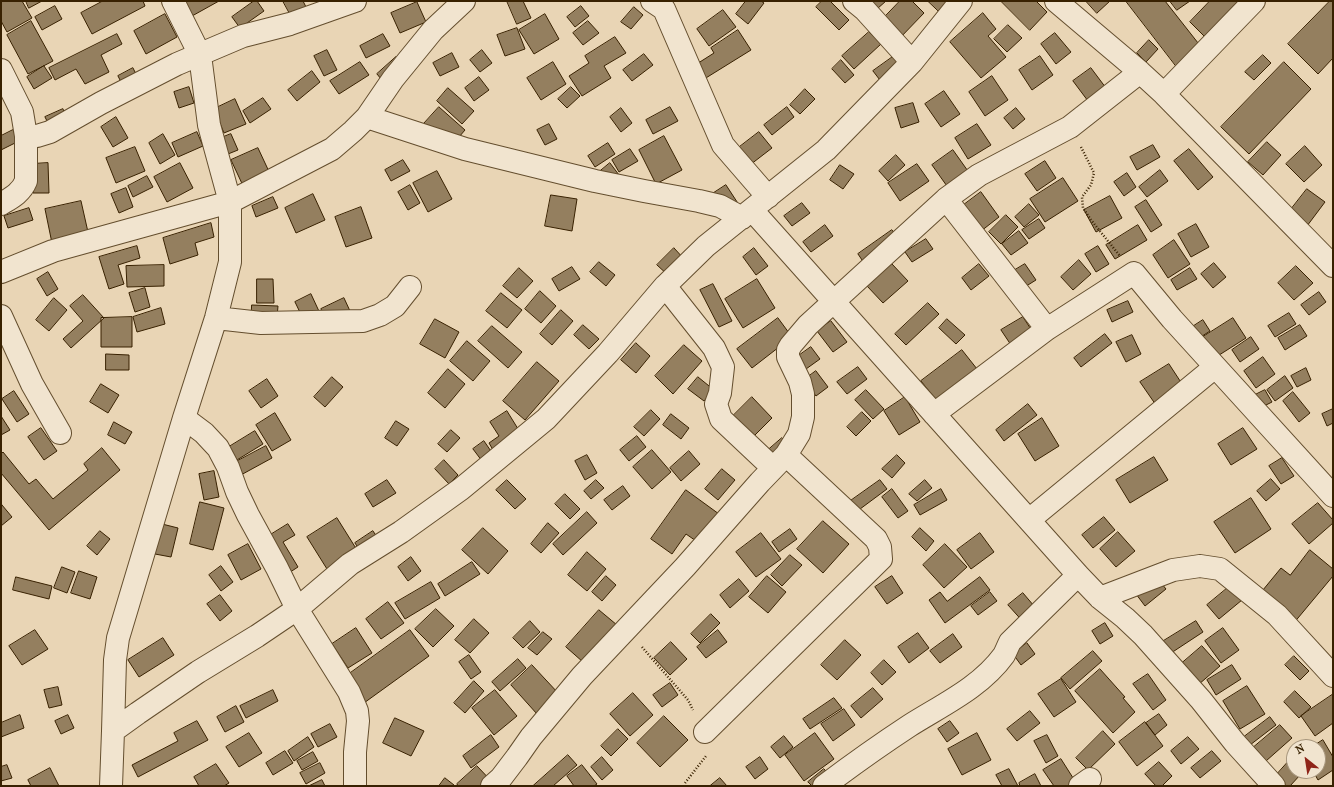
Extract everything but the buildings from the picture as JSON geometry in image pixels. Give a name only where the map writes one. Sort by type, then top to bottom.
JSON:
[{"type":"street","points":[[111,786],[115,660],[118,638],[184,418],[216,318],[230,262],[230,202],[209,125],[200,55],[173,1]]},
{"type":"street","points":[[26,136],[37,136],[50,132],[101,103],[177,64],[243,36],[290,24],[355,1]]},
{"type":"street","points":[[1,272],[53,251],[230,202],[332,149],[367,117],[393,79],[433,30],[464,1]]},
{"type":"street","points":[[652,1],[664,9],[723,145],[754,208],[833,302],[1078,575],[1100,598],[1143,634],[1201,700],[1235,743],[1274,786]]},
{"type":"street","points":[[854,1],[875,21],[912,62]]},
{"type":"street","points":[[113,731],[198,672],[257,636],[297,609],[350,564],[401,532],[461,488],[546,419],[608,353],[665,286],[706,246],[826,150],[912,62],[962,1]]},
{"type":"street","points":[[1056,1],[1164,94],[1333,266]]},
{"type":"street","points":[[1164,94],[1254,1]]},
{"type":"street","points":[[1,70],[22,112],[26,136],[26,181],[23,188],[17,194],[1,204]]},
{"type":"street","points":[[492,786],[501,778],[531,737],[582,676],[685,567],[779,461],[799,434],[804,394],[788,357],[790,345],[813,320],[946,199],[979,175],[1070,127],[1140,72]]},
{"type":"street","points":[[367,117],[465,149],[595,181],[720,206],[754,208]]},
{"type":"street","points":[[946,199],[1047,329]]},
{"type":"street","points":[[934,414],[1047,329],[1134,273],[1172,319],[1333,496]]},
{"type":"street","points":[[665,286],[714,348],[724,367],[720,393],[716,404],[721,418],[779,461],[876,539],[880,547],[881,559],[705,732]]},
{"type":"street","points":[[216,318],[261,323],[363,321],[380,315],[395,306],[410,288]]},
{"type":"street","points":[[1,316],[32,384],[60,433]]},
{"type":"street","points":[[1029,520],[1215,367]]},
{"type":"street","points":[[184,418],[204,433],[218,448],[228,467],[237,492],[248,515],[277,568],[297,609],[349,692],[357,712],[358,721],[355,752],[355,786]]},
{"type":"street","points":[[1100,598],[1173,570],[1200,566],[1220,569],[1277,615],[1333,676]]},
{"type":"street","points":[[824,786],[847,768],[898,733],[974,685],[1004,655],[1010,642],[1078,575]]},
{"type":"path","points":[[1070,127],[1094,173],[1091,185],[1082,197],[1083,208],[1134,273]]},
{"type":"path","points":[[626,629],[688,700],[705,732],[706,757],[685,783],[685,786]]}]
